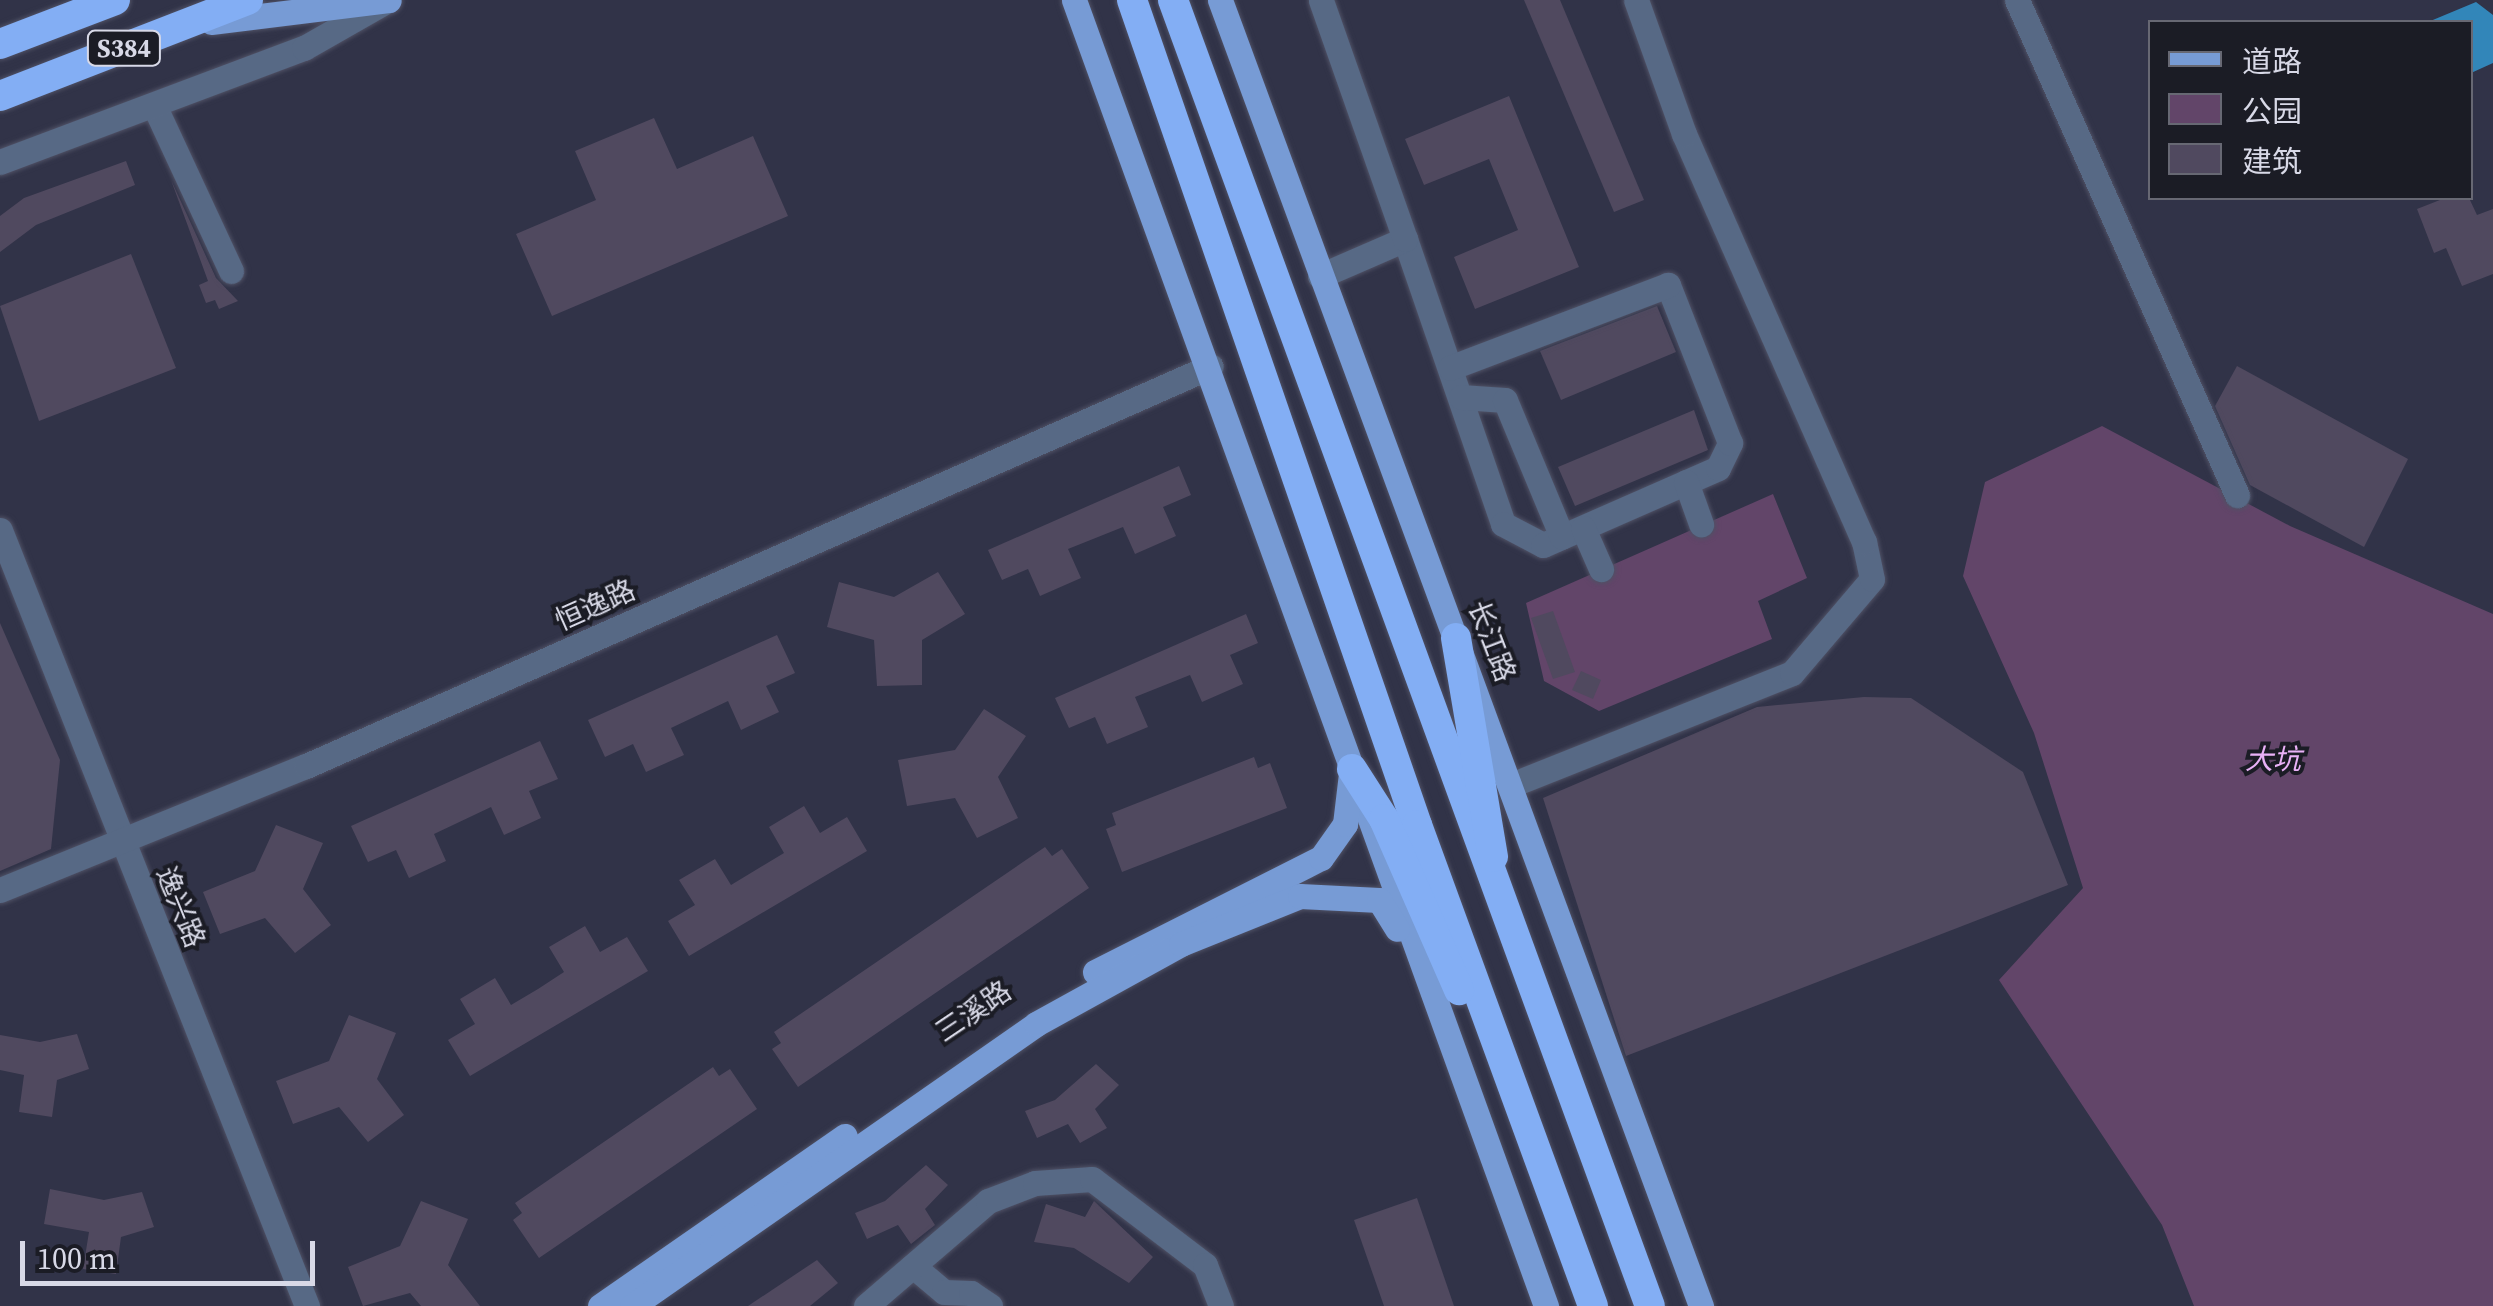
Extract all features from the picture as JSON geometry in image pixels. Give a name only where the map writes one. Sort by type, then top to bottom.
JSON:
[{"type":"highway","name":"S384","points":[[0,44],[115,0]]},
{"type":"highway","name":"S384","points":[[0,96],[248,0]]},
{"type":"highway","points":[[1132,0],[1490,1026],[1593,1306]]},
{"type":"highway","points":[[1173,0],[1274,288],[1650,1306]]},
{"type":"highway","points":[[1456,638],[1491,825],[1494,890]]},
{"type":"highway","points":[[1352,769],[1384,819],[1464,1000],[1490,1026]]},
{"type":"main road","points":[[1074,0],[1211,366],[1424,974],[1546,1306]]},
{"type":"main road","name":"长江路","points":[[1220,0],[1512,784],[1701,1306]]},
{"type":"main road","points":[[181,26],[388,1]]},
{"type":"main road","name":"三溪路","points":[[600,1306],[1025,1011],[1321,858],[1345,824],[1352,769]]},
{"type":"main road","name":"三溪路","points":[[632,1306],[1036,1024],[1180,944],[1300,896],[1341,895],[1379,900],[1424,974]]},
{"type":"street","points":[[1321,0],[1503,524],[1544,545],[1718,468],[1730,444],[1668,285],[1450,368]]},
{"type":"street","points":[[1512,784],[1792,673],[1872,579],[1864,542],[1684,134],[1636,0]]},
{"type":"street","points":[[2017,0],[2237,496]]},
{"type":"street","points":[[0,162],[304,48],[388,1]]},
{"type":"street","points":[[154,105],[230,272]]},
{"type":"street","points":[[1320,276],[1405,240]]},
{"type":"street","name":"恒逸路","points":[[0,890],[306,766],[1211,366]]},
{"type":"street","points":[[1460,397],[1505,400],[1573,532],[1602,569]]},
{"type":"street","points":[[1686,482],[1701,524]]},
{"type":"street","name":"逸兴路","points":[[0,530],[307,1306]]},
{"type":"street","points":[[866,1306],[988,1200],[1035,1183],[1092,1178],[1205,1265],[1221,1306]]},
{"type":"street","points":[[913,1266],[944,1292],[971,1293],[990,1306]]},
{"type":"green space","name":"大坑","points":[[2102,426],[2290,526],[2493,614],[2493,1306],[2194,1306],[2162,1225],[1999,980],[2083,888],[2034,733],[1963,576],[1985,482]]},
{"type":"green space","points":[[1773,494],[1807,578],[1758,601],[1772,639],[1599,711],[1544,681],[1526,603]]},
{"type":"water","points":[[2476,2],[2493,15],[2493,63],[2473,72],[2473,20],[2433,20]]},
{"type":"building","points":[[1524,0],[1560,0],[1644,200],[1614,212]]},
{"type":"building","points":[[1509,96],[1579,267],[1475,309],[1454,257],[1518,230],[1489,159],[1424,185],[1405,139]]},
{"type":"building","points":[[654,118],[677,169],[753,136],[788,216],[552,316],[516,234],[596,200],[575,151]]},
{"type":"building","points":[[126,161],[135,185],[36,225],[0,252],[0,216],[24,198]]},
{"type":"building","points":[[171,180],[216,278],[238,301],[219,309],[215,300],[206,303],[199,285],[208,281]]},
{"type":"building","points":[[2440,200],[2470,200],[2477,215],[2493,209],[2493,274],[2462,286],[2446,248],[2434,253],[2417,209]]},
{"type":"building","points":[[131,254],[176,368],[39,421],[0,306]]},
{"type":"building","points":[[1657,306],[1676,352],[1561,400],[1540,351]]},
{"type":"building","points":[[2237,366],[2408,459],[2364,547],[2250,485],[2215,406]]},
{"type":"building","points":[[1694,410],[1708,450],[1575,506],[1558,467]]},
{"type":"building","points":[[1179,466],[1191,495],[1163,507],[1176,536],[1135,554],[1123,527],[1068,549],[1081,578],[1040,596],[1028,569],[1002,580],[988,550]]},
{"type":"building","points":[[938,572],[965,614],[922,640],[922,685],[877,686],[874,640],[827,627],[839,582],[894,597]]},
{"type":"building","points":[[1553,611],[1575,672],[1553,679],[1531,618]]},
{"type":"building","points":[[1246,614],[1258,643],[1230,655],[1243,684],[1202,702],[1190,675],[1135,697],[1148,727],[1107,744],[1095,717],[1069,728],[1055,698]]},
{"type":"building","points":[[0,623],[60,760],[51,849],[0,871]]},
{"type":"building","points":[[777,635],[795,673],[766,686],[779,712],[741,730],[728,701],[671,728],[684,755],[646,772],[633,744],[605,757],[588,720]]},
{"type":"building","points":[[1581,671],[1601,680],[1593,699],[1572,690]]},
{"type":"building","points":[[1864,697],[1911,698],[2023,772],[2068,885],[1626,1056],[1543,798],[1757,707]]},
{"type":"building","points":[[984,709],[1026,736],[998,777],[1018,818],[977,838],[955,798],[907,806],[898,760],[955,750]]},
{"type":"building","points":[[540,741],[558,779],[529,791],[541,818],[504,835],[491,807],[434,834],[446,861],[409,878],[396,850],[368,862],[351,826]]},
{"type":"building","points":[[1254,757],[1258,768],[1270,763],[1287,808],[1122,872],[1106,829],[1116,825],[1112,813]]},
{"type":"building","points":[[804,806],[820,833],[847,817],[867,851],[689,956],[668,921],[695,905],[679,880],[715,859],[731,885],[784,853],[769,827]]},
{"type":"building","points":[[276,825],[323,843],[303,889],[331,925],[295,953],[265,918],[220,934],[203,892],[255,871]]},
{"type":"building","points":[[1045,847],[1052,856],[1062,849],[1089,888],[798,1087],[772,1049],[781,1043],[774,1032]]},
{"type":"building","points":[[585,926],[600,952],[627,937],[648,971],[470,1076],[448,1040],[475,1024],[460,999],[495,978],[511,1005],[564,972],[549,947]]},
{"type":"building","points":[[349,1015],[396,1033],[377,1079],[404,1115],[368,1142],[339,1107],[293,1124],[276,1081],[329,1061]]},
{"type":"building","points":[[77,1034],[89,1069],[57,1080],[52,1117],[19,1112],[24,1075],[0,1070],[0,1035],[40,1042]]},
{"type":"building","points":[[1096,1064],[1119,1085],[1095,1109],[1107,1128],[1080,1143],[1068,1124],[1037,1138],[1025,1111],[1055,1100]]},
{"type":"building","points":[[713,1067],[719,1076],[730,1069],[757,1109],[539,1258],[513,1220],[522,1213],[515,1203]]},
{"type":"building","points":[[926,1165],[948,1185],[925,1209],[935,1225],[911,1244],[898,1225],[867,1239],[855,1213],[885,1201]]},
{"type":"building","points":[[50,1189],[104,1200],[142,1192],[154,1227],[121,1237],[116,1274],[83,1269],[89,1232],[44,1224]]},
{"type":"building","points":[[1417,1198],[1454,1306],[1384,1306],[1354,1220]]},
{"type":"building","points":[[421,1201],[468,1219],[448,1265],[480,1306],[421,1306],[410,1293],[363,1306],[348,1267],[400,1246]]},
{"type":"building","points":[[1094,1201],[1153,1257],[1129,1283],[1074,1248],[1034,1242],[1046,1204],[1085,1217]]},
{"type":"building","points":[[817,1260],[838,1283],[810,1306],[748,1306]]}]
